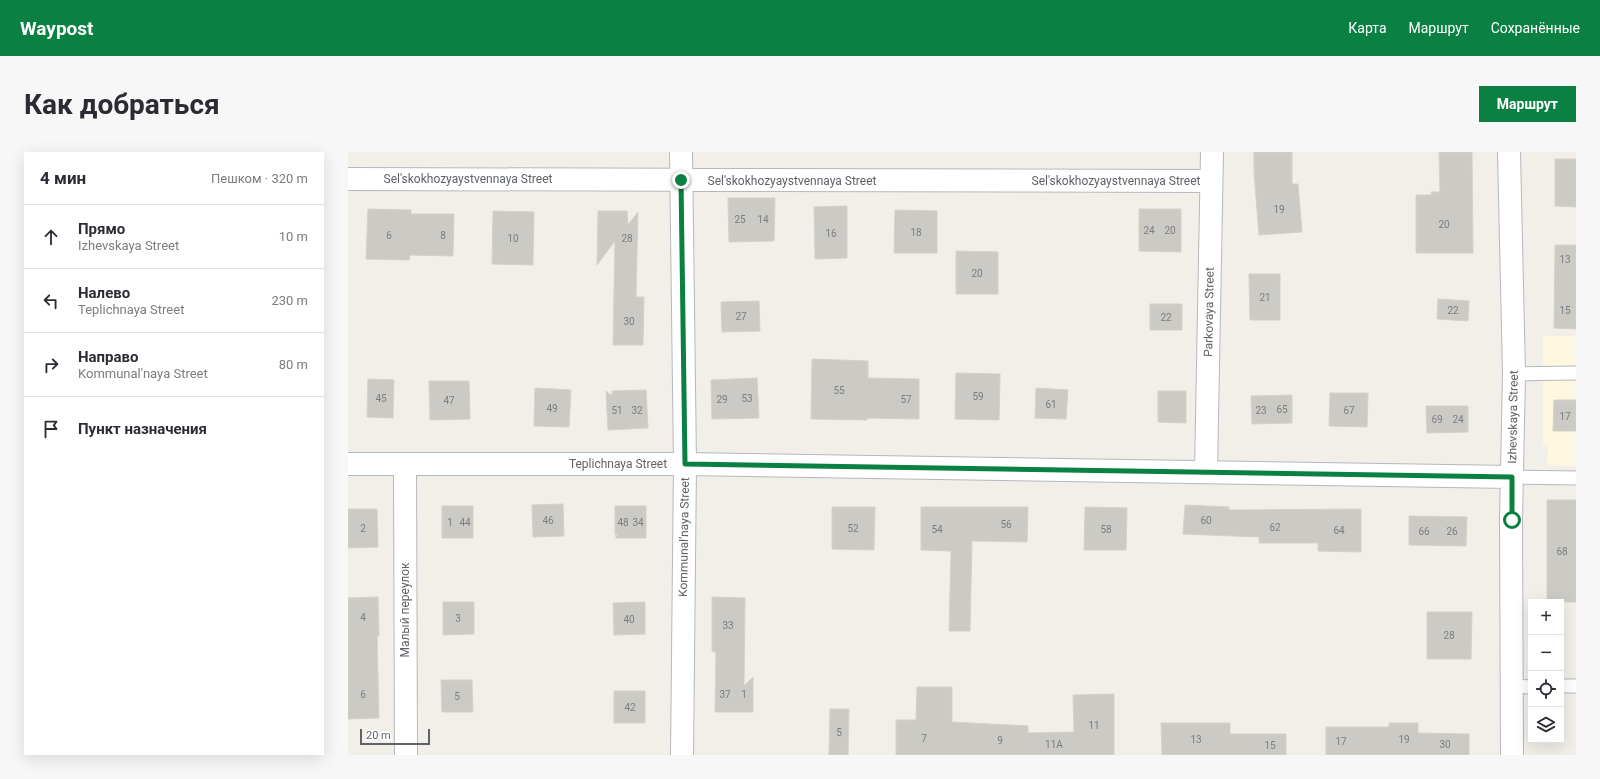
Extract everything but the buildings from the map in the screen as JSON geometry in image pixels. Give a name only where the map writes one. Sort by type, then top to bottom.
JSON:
[{"type":"street","name":"Kommunal'naya Street","points":[[680,152],[685,464],[682,755]]},
{"type":"street","name":"Parkovaya Street","points":[[1206,472],[1212,152]]},
{"type":"street","name":"Izhevskaya Street","points":[[1509,152],[1514,374],[1512,477],[1521,686],[1512,755]]},
{"type":"street","name":"Sel'skokhozyaystvennaya Street","points":[[348,179],[1211,181]]},
{"type":"street","name":"Teplichnaya Street","points":[[348,464],[685,464],[1512,477]]},
{"type":"street","name":"Малый переулок","points":[[405,465],[406,755]]},
{"type":"lane","points":[[1514,374],[1576,373]]},
{"type":"lane","points":[[1512,477],[1576,478]]},
{"type":"lane","points":[[1564,686],[1576,686]]},
{"type":"shaded area","points":[[1543,336],[1576,336],[1576,466],[1547,465],[1548,446],[1543,445]]},
{"type":"route","points":[[681,180],[685,464],[1512,477],[1512,520]]}]
